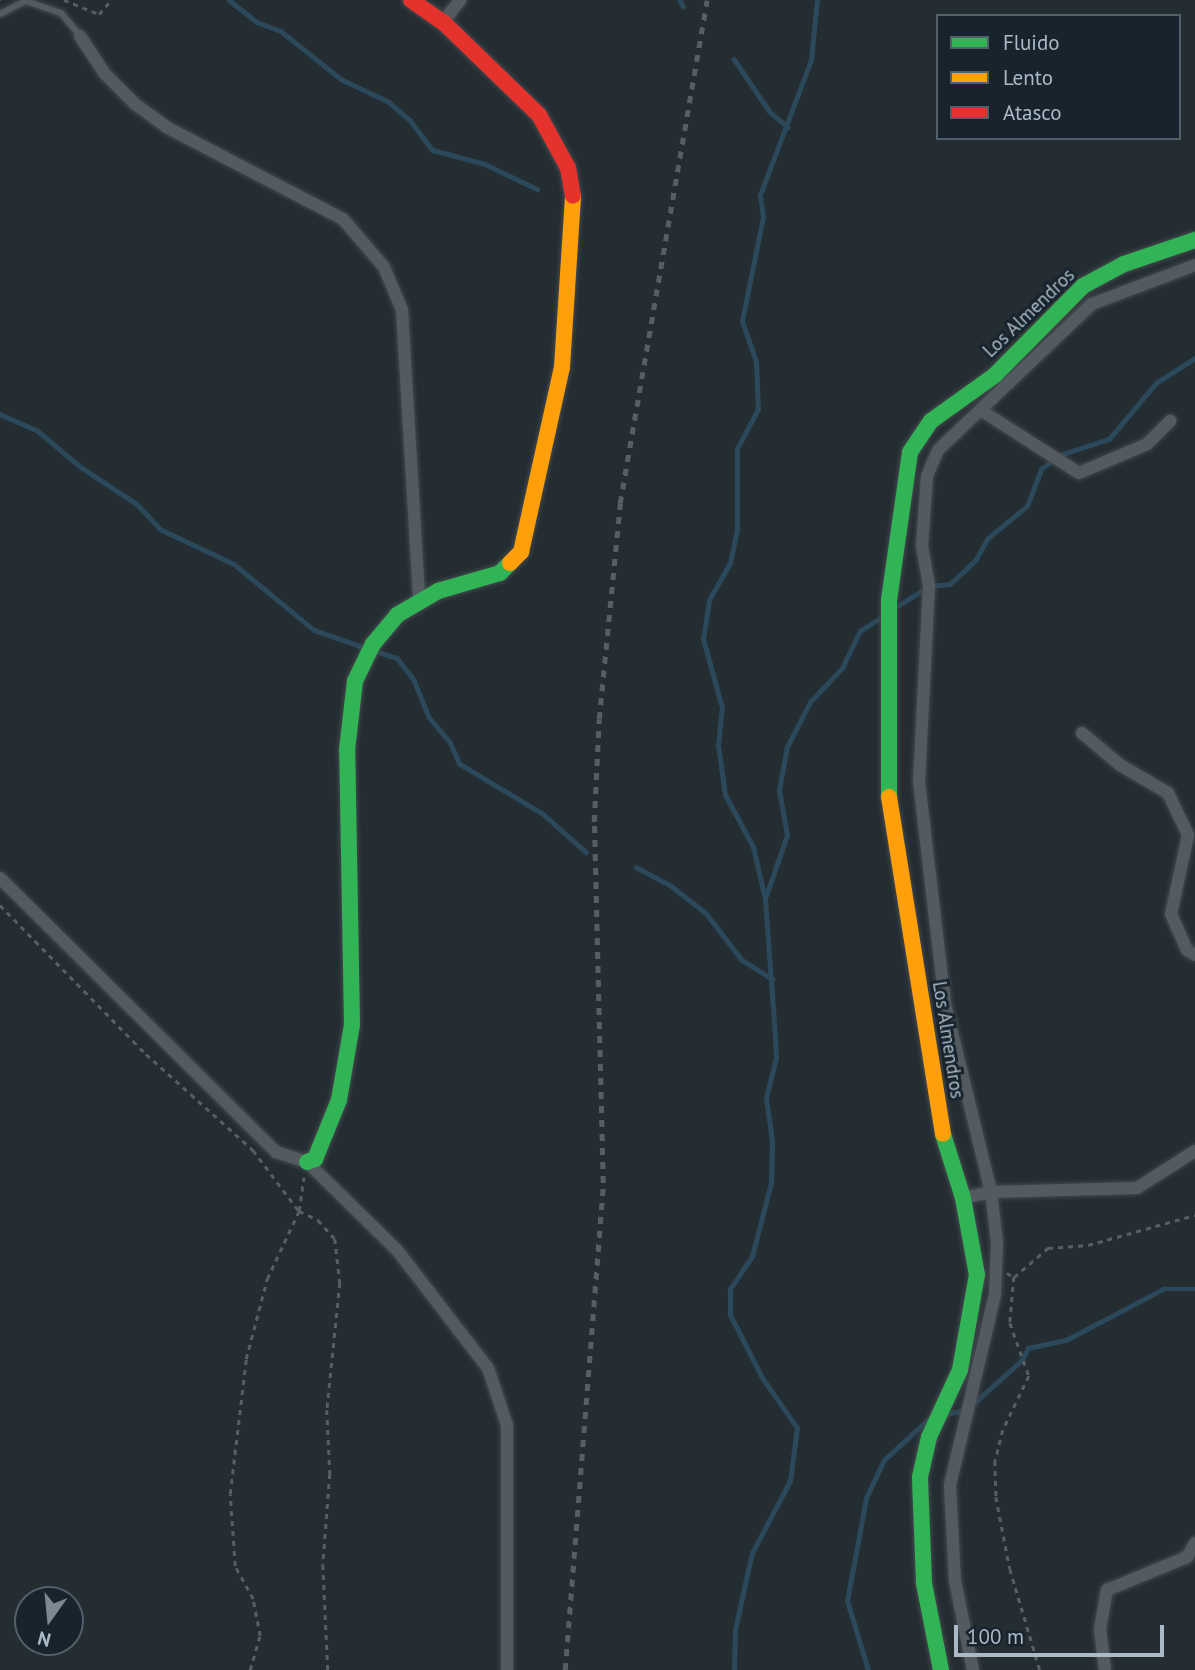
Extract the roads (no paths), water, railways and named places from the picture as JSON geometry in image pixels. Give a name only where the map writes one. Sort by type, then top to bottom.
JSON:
[{"type":"street","points":[[307,1162],[315,1159],[339,1100],[352,1025],[349,709],[355,681],[373,644],[397,615],[419,600],[500,573],[521,552],[562,367],[574,247],[568,168],[558,145],[539,115],[443,22],[411,0]]},
{"type":"street","points":[[443,22],[460,0]]},
{"type":"street","points":[[80,36],[105,74],[135,104],[168,128],[343,219],[384,267],[402,310],[419,600]]},
{"type":"street","name":"Los Almendros","points":[[941,1670],[924,1583],[919,1491],[925,1449],[960,1370],[975,1295],[972,1239],[963,1198],[939,1121],[888,791],[889,600],[903,477],[916,440],[939,415],[995,375],[1083,286],[1124,264],[1195,240]]},
{"type":"street","name":"Los Almendros","points":[[973,1670],[955,1581],[950,1485],[998,1274],[997,1242],[991,1192],[945,1003],[919,782],[929,586],[923,510],[927,476],[938,450],[1092,304],[1195,265]]},
{"type":"street","points":[[982,411],[1079,473],[1147,444],[1170,421]]},
{"type":"street","points":[[939,415],[961,429]]},
{"type":"street","points":[[1082,733],[1120,765],[1168,793],[1188,835],[1171,914],[1187,950],[1195,956]]},
{"type":"street","points":[[0,878],[276,1152],[307,1162],[397,1250],[488,1368],[507,1425],[507,1670]]},
{"type":"street","points":[[963,1198],[991,1192],[1137,1188],[1195,1151]]},
{"type":"street","points":[[1105,1670],[1100,1629],[1107,1590],[1187,1557],[1195,1543]]},
{"type":"lane","points":[[0,14],[26,1],[61,13],[80,36]]},
{"type":"waterway","points":[[229,0],[257,22],[281,31],[341,79],[389,102],[410,120],[433,150],[485,164],[537,189]]},
{"type":"waterway","points":[[680,0],[683,6]]},
{"type":"waterway","points":[[734,1670],[735,1630],[752,1553],[790,1481],[797,1428],[762,1378],[730,1315],[730,1289],[752,1256],[771,1183],[772,1141],[766,1098],[776,1058],[765,899],[753,847],[725,795],[718,745],[722,708],[703,639],[709,600],[730,563],[737,529],[737,449],[758,409],[756,362],[742,321],[763,217],[760,195],[811,60],[817,0]]},
{"type":"waterway","points":[[734,59],[770,112],[788,127]]},
{"type":"waterway","points":[[893,609],[929,586],[950,584],[975,561],[988,538],[1027,506],[1041,469],[1060,455],[1109,439],[1156,383],[1195,358]]},
{"type":"waterway","points":[[0,414],[38,431],[82,468],[137,504],[160,529],[234,564],[314,630],[366,648]]},
{"type":"waterway","points":[[766,896],[787,835],[779,790],[787,747],[810,702],[842,668],[860,631],[883,616]]},
{"type":"waterway","points":[[375,651],[397,658],[414,680],[429,717],[450,742],[460,764],[542,813],[586,852]]},
{"type":"waterway","points":[[636,867],[670,885],[706,913],[742,960],[772,979]]},
{"type":"waterway","points":[[972,1405],[1022,1360],[1028,1348],[1066,1340],[1163,1289],[1195,1289]]},
{"type":"waterway","points":[[946,1414],[965,1410]]},
{"type":"waterway","points":[[868,1670],[847,1601],[866,1498],[884,1460],[931,1417]]},
{"type":"railway","points":[[565,1670],[603,1183],[594,822],[599,719],[620,503],[707,0]]}]
